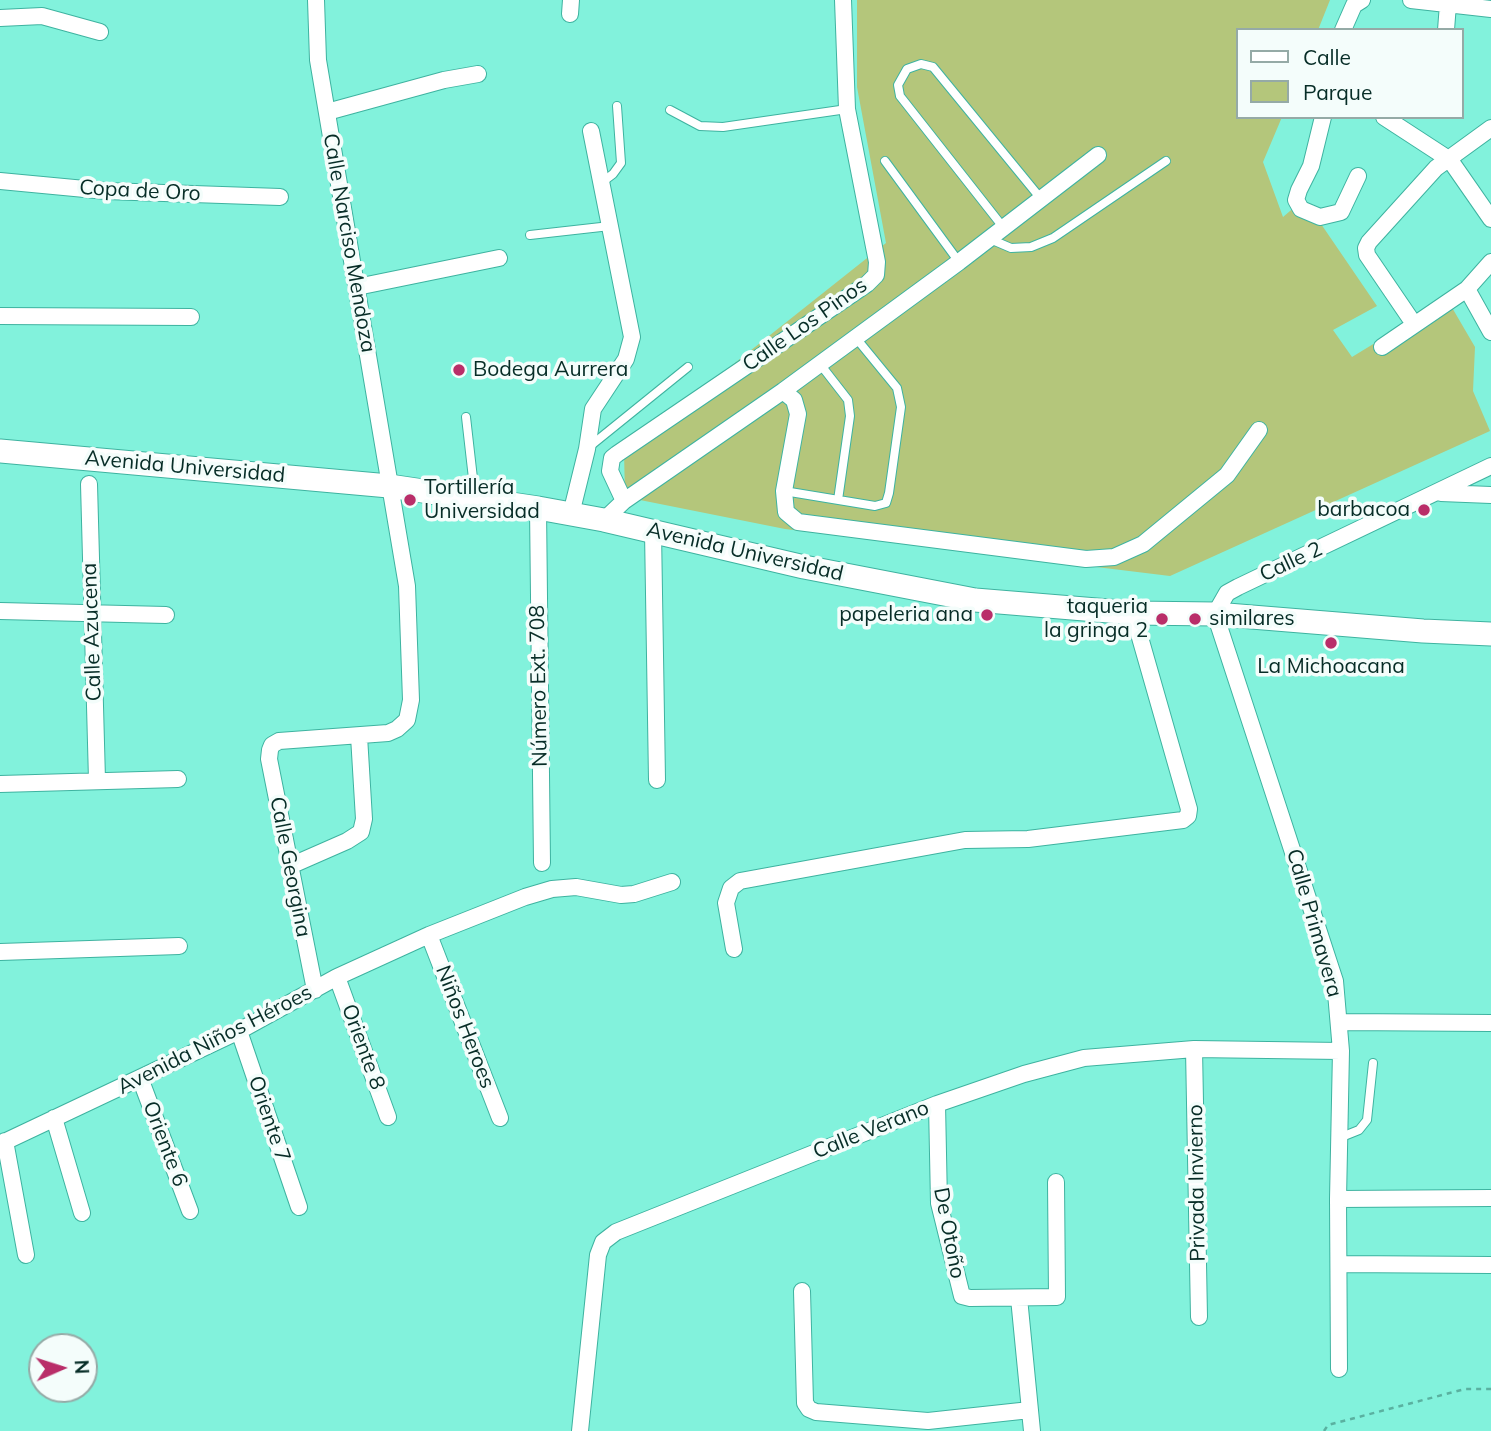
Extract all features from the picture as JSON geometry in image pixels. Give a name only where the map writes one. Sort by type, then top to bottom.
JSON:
[{"type":"street","name":"Calle Narciso Mendoza","points":[[272,745],[290,740],[388,733],[407,720],[410,712],[407,586],[318,60],[316,0]]},
{"type":"street","name":"Calle Los Pinos","points":[[624,501],[610,471],[612,458],[867,284],[876,275],[877,262],[847,108],[843,0]]},
{"type":"street","points":[[1344,28],[1354,5],[1362,0]]},
{"type":"street","points":[[1411,0],[1482,5]]},
{"type":"street","points":[[1446,28],[1448,4]]},
{"type":"street","points":[[0,19],[42,16],[100,32]]},
{"type":"street","points":[[327,112],[444,80],[478,74]]},
{"type":"street","points":[[1323,119],[1311,166],[1296,200],[1301,209],[1320,217],[1340,212],[1358,176]]},
{"type":"street","points":[[1387,119],[1450,160],[1491,219]]},
{"type":"street","points":[[1415,324],[1367,255],[1366,248],[1436,168],[1491,128]]},
{"type":"street","points":[[571,514],[587,449],[593,409],[626,359],[632,337],[591,131]]},
{"type":"street","points":[[604,520],[624,501],[783,391],[959,262],[1098,155]]},
{"type":"street","name":"Copa de Oro","points":[[0,181],[106,191],[280,197]]},
{"type":"street","points":[[357,287],[499,258]]},
{"type":"street","points":[[1382,347],[1467,289],[1491,262]]},
{"type":"street","points":[[1467,289],[1491,332]]},
{"type":"street","points":[[0,316],[191,317]]},
{"type":"street","points":[[783,391],[794,400],[799,414],[785,491],[786,512],[798,522],[1073,557],[1114,557],[1143,544],[1227,475],[1259,430]]},
{"type":"street","name":"Avenida Universidad","points":[[0,451],[389,486],[538,508],[604,520],[804,567],[975,600],[1133,613],[1215,614],[1491,635]]},
{"type":"street","name":"Calle 2","points":[[1215,614],[1227,593],[1238,587],[1491,466]]},
{"type":"street","name":"Calle Azucena","points":[[89,484],[97,780]]},
{"type":"street","points":[[1438,493],[1491,495]]},
{"type":"street","name":"Número Ext. 708","points":[[538,508],[542,863]]},
{"type":"street","points":[[653,531],[657,780]]},
{"type":"street","points":[[0,611],[166,615]]},
{"type":"street","points":[[734,949],[726,903],[731,888],[740,881],[965,840],[1028,839],[1182,820],[1188,816],[1189,808],[1133,613]]},
{"type":"street","name":"Calle Primavera","points":[[1215,614],[1335,981],[1341,1051],[1339,1369]]},
{"type":"street","points":[[290,866],[347,841],[360,832],[364,819],[359,736]]},
{"type":"street","name":"Calle Georgina","points":[[272,745],[269,759],[315,990]]},
{"type":"street","points":[[0,784],[178,779]]},
{"type":"street","name":"Avenida Niños Héroes","points":[[3,1142],[239,1031],[337,977],[429,935],[525,897],[552,889],[576,887],[621,895],[634,894],[672,882]]},
{"type":"street","name":"Niños Heroes","points":[[429,935],[500,1118]]},
{"type":"street","points":[[0,952],[179,946]]},
{"type":"street","name":"Oriente 8","points":[[337,977],[388,1117]]},
{"type":"street","points":[[1340,1022],[1491,1023]]},
{"type":"street","name":"Oriente 7","points":[[239,1031],[299,1207]]},
{"type":"street","name":"Calle Verano","points":[[580,1431],[598,1255],[603,1242],[616,1232],[937,1104],[1024,1074],[1084,1058],[1194,1049],[1341,1051]]},
{"type":"street","name":"Privada Invierno","points":[[1194,1049],[1199,1317]]},
{"type":"street","name":"Oriente 6","points":[[140,1078],[190,1211]]},
{"type":"street","name":"De Otoño","points":[[937,1104],[939,1203],[962,1296],[1019,1298]]},
{"type":"street","points":[[54,1118],[82,1213]]},
{"type":"street","points":[[3,1142],[26,1255]]},
{"type":"street","points":[[1032,1431],[1019,1298],[1057,1297],[1056,1182]]},
{"type":"street","points":[[1338,1199],[1491,1198]]},
{"type":"street","points":[[1339,1264],[1491,1265]]},
{"type":"street","points":[[802,1291],[806,1403],[809,1409],[816,1412],[928,1421],[1030,1410]]},
{"type":"lane","points":[[1004,228],[900,96],[898,85],[906,69],[921,64],[933,67],[1042,200]]},
{"type":"lane","points":[[601,183],[613,174],[621,163],[617,106]]},
{"type":"lane","points":[[670,110],[700,126],[723,127],[847,108]]},
{"type":"lane","points":[[885,161],[959,262]]},
{"type":"lane","points":[[990,239],[1011,248],[1031,247],[1053,238],[1166,161]]},
{"type":"lane","points":[[530,235],[610,226]]},
{"type":"lane","points":[[785,491],[875,506],[886,503],[890,493],[901,407],[897,388],[856,338]]},
{"type":"lane","points":[[820,364],[848,400],[850,416],[838,500]]},
{"type":"lane","points":[[587,449],[688,368]]},
{"type":"lane","points":[[466,417],[475,499]]},
{"type":"lane","points":[[1339,1138],[1359,1130],[1367,1120],[1373,1063]]},
{"type":"path","points":[[1324,1431],[1328,1425],[1465,1389],[1491,1389]]},
{"type":"green space","points":[[857,0],[1330,0],[1319,28],[1236,28],[1236,119],[1281,119],[1263,162],[1283,217],[1304,199],[1377,306],[1333,330],[1352,357],[1447,299],[1475,347],[1473,391],[1490,431],[1170,576],[785,529],[625,497],[624,451],[886,243],[857,87]]},
{"type":"place","name":"Bodega Aurrera","points":[[459,370]]},
{"type":"place","name":"Tortillería Universidad","points":[[410,500]]},
{"type":"place","name":"barbacoa","points":[[1424,510]]},
{"type":"place","name":"papeleria ana","points":[[987,615]]},
{"type":"place","name":"taqueria la gringa 2","points":[[1162,619]]},
{"type":"place","name":"similares","points":[[1195,619]]},
{"type":"place","name":"La Michoacana","points":[[1331,643]]}]
